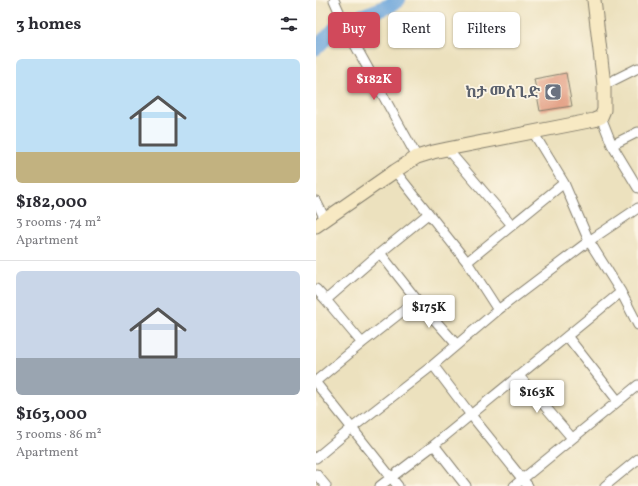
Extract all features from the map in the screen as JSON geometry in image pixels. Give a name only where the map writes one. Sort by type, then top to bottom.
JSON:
[{"type":"street","points":[[334,0],[349,34],[417,157]]},
{"type":"street","points":[[316,201],[320,222],[417,157],[448,148],[594,120],[601,117],[604,110],[604,86],[595,4]]},
{"type":"street","points":[[604,86],[638,68]]},
{"type":"street","points":[[601,117],[612,145],[638,188]]},
{"type":"street","points":[[533,132],[564,183],[589,241],[621,292],[638,325]]},
{"type":"street","points":[[612,145],[638,132]]},
{"type":"street","points":[[448,148],[512,225]]},
{"type":"street","points":[[395,171],[467,262],[498,310]]},
{"type":"street","points":[[467,262],[564,183]]},
{"type":"street","points":[[316,458],[433,365],[498,310],[589,241],[638,208]]},
{"type":"street","points":[[326,300],[428,214]]},
{"type":"street","points":[[380,253],[417,300],[457,345]]},
{"type":"street","points":[[316,289],[362,343]]},
{"type":"street","points":[[380,486],[434,445],[621,292]]},
{"type":"street","points":[[398,486],[316,382],[362,343],[417,300]]},
{"type":"street","points":[[567,336],[618,401]]},
{"type":"street","points":[[433,365],[525,483]]},
{"type":"street","points":[[519,376],[572,438]]},
{"type":"street","points":[[514,486],[525,483],[572,438],[638,385]]},
{"type":"street","points":[[434,445],[466,486]]},
{"type":"street","points":[[605,486],[638,459]]},
{"type":"street","points":[[316,474],[326,486]]},
{"type":"building","name":"ከታ መስጊድ","points":[[566,73],[572,106],[540,111],[534,79]]},
{"type":"waterway","points":[[316,48],[342,22],[389,6],[398,0]]},
{"type":"place","name":"ከታ መስጊድ","points":[[553,92]]}]
